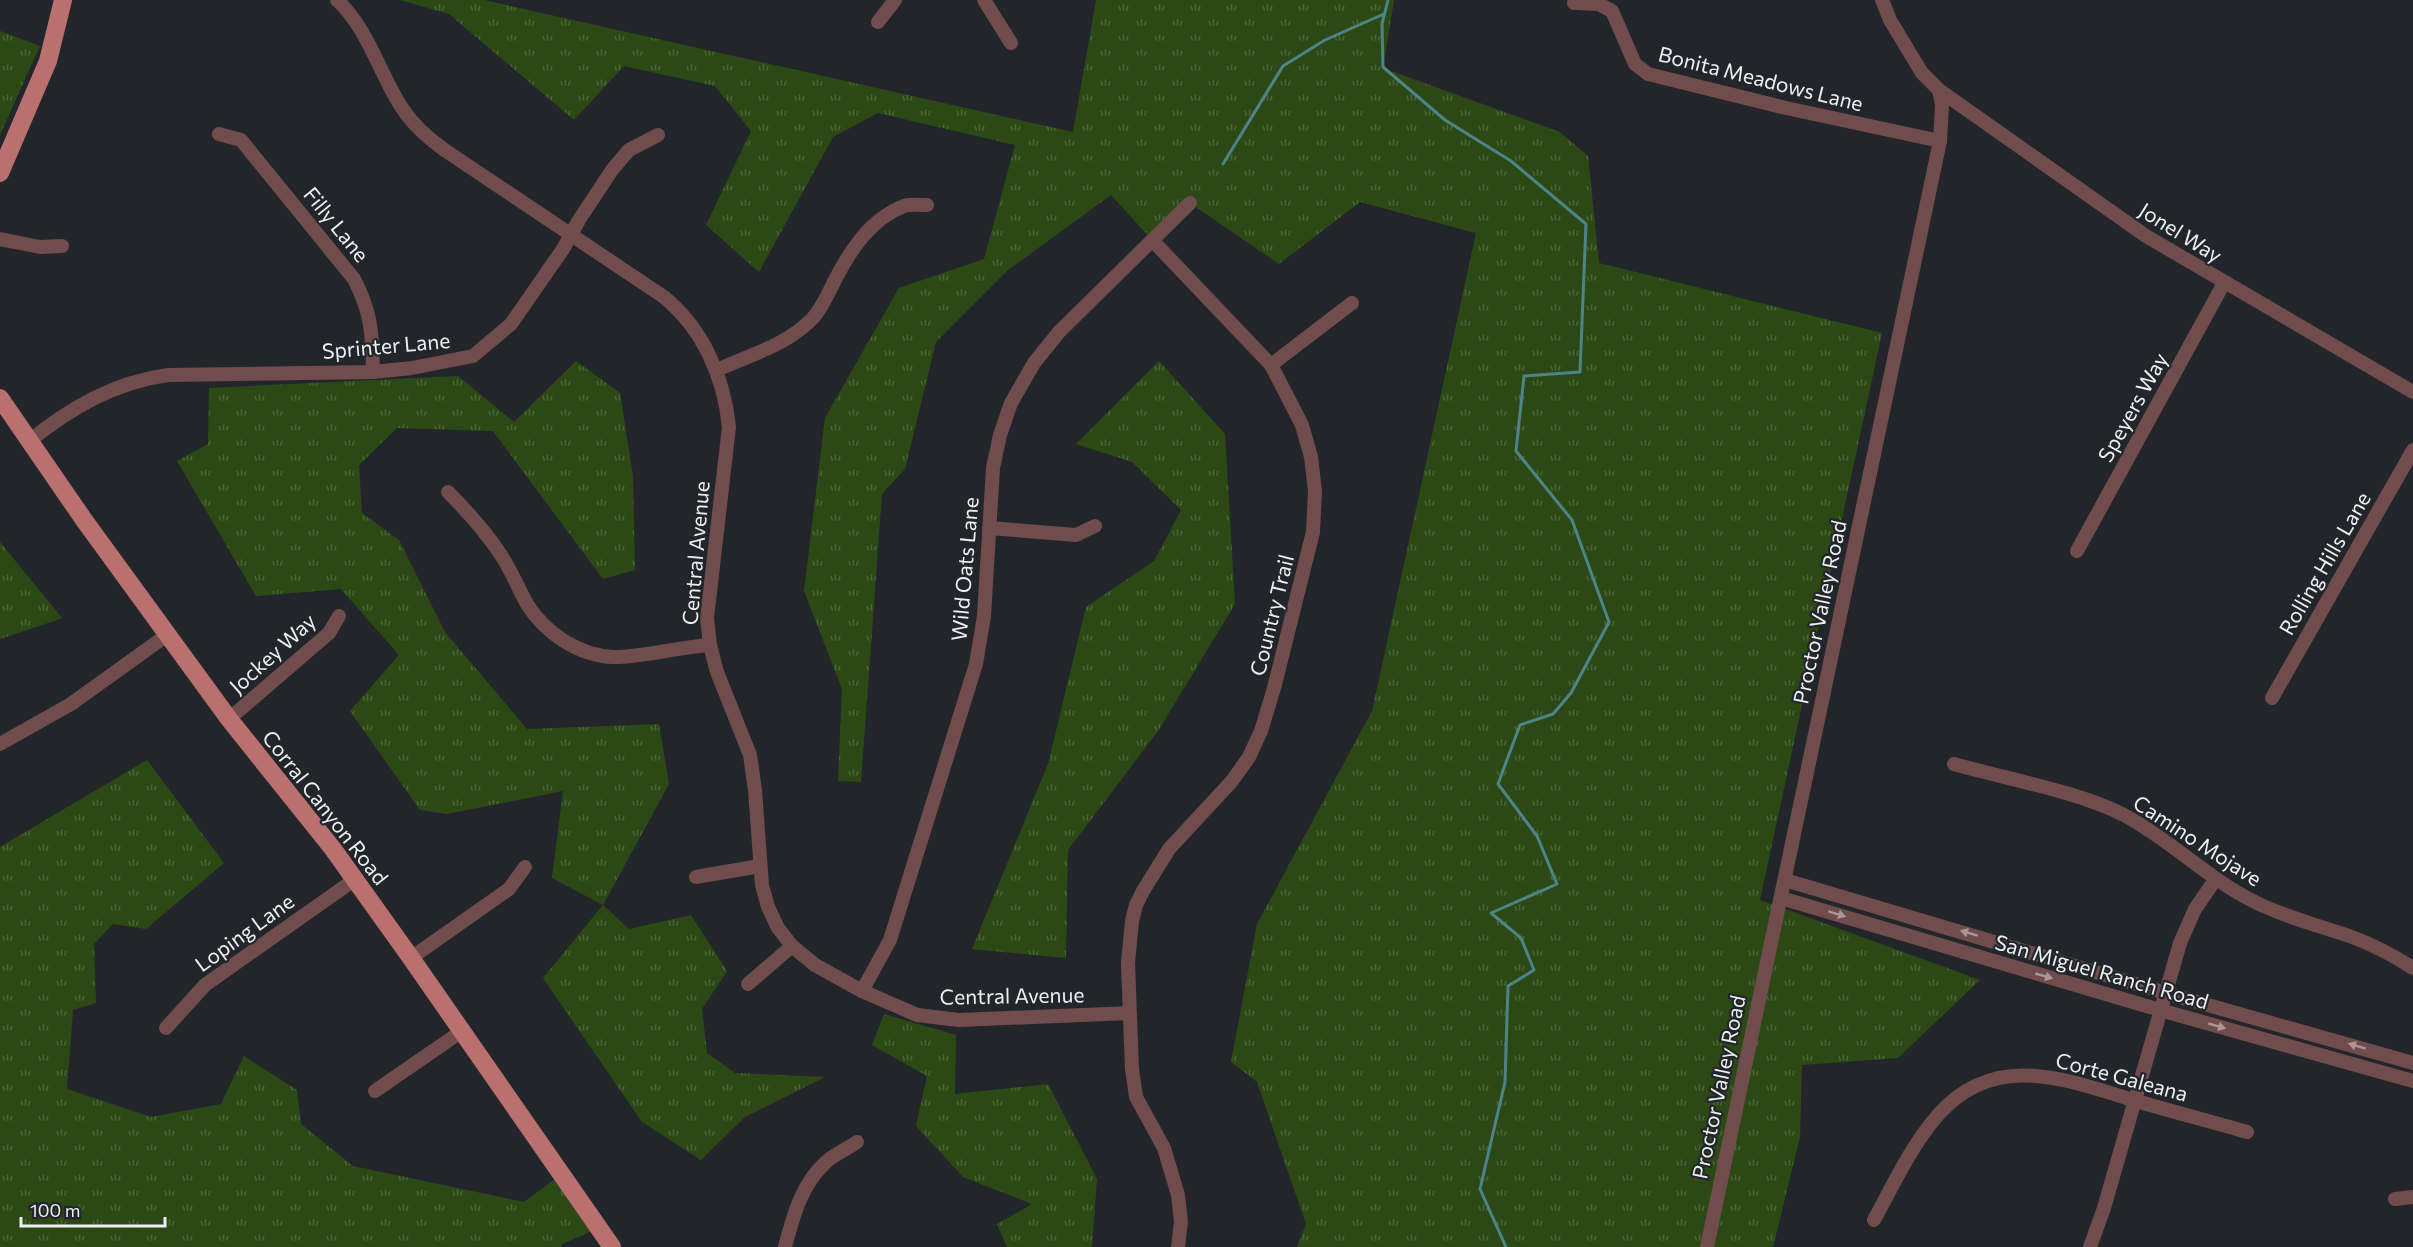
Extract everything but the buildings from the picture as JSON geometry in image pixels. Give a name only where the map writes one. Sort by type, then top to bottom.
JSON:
[{"type":"main road","points":[[0,173],[48,61],[63,0]]},
{"type":"main road","name":"Corral Canyon Road","points":[[0,398],[28,442],[229,719],[354,880],[411,958],[612,1247]]},
{"type":"street","name":"Central Avenue","points":[[337,0],[361,29],[403,111],[420,130],[446,151],[647,283],[674,305],[694,329],[717,370],[729,427],[708,602],[710,645],[717,672],[750,755],[755,790],[760,866],[768,907],[778,928],[792,946],[815,966],[862,991],[909,1013],[937,1019],[1130,1013]]},
{"type":"street","points":[[878,22],[895,0]]},
{"type":"street","points":[[984,0],[1011,43]]},
{"type":"street","points":[[1882,0],[1890,20],[1922,73],[1939,90]]},
{"type":"street","name":"Bonita Meadows Lane","points":[[1574,3],[1599,4],[1612,11],[1635,64],[1648,74],[1786,108],[1940,141]]},
{"type":"street","name":"Proctor Valley Road","points":[[1707,1247],[1940,141],[1942,105],[1939,90]]},
{"type":"street","name":"Jonel Way","points":[[1939,90],[2146,236],[2413,392]]},
{"type":"street","name":"Filly Lane","points":[[219,134],[241,140],[354,279],[365,300],[372,326],[373,372]]},
{"type":"street","name":"Sprinter Lane","points":[[28,442],[95,396],[143,378],[168,375],[373,372],[424,366],[473,356],[510,324],[628,150],[658,135]]},
{"type":"street","name":"Wild Oats Lane","points":[[862,991],[890,940],[976,664],[984,616],[996,452],[1005,419],[1019,388],[1040,355],[1059,332],[1190,203]]},
{"type":"street","points":[[717,370],[763,352],[794,336],[815,316],[845,260],[864,234],[879,221],[905,206],[927,205]]},
{"type":"street","points":[[0,239],[40,247],[62,246]]},
{"type":"street","name":"Country Trail","points":[[1153,241],[1271,365],[1296,410],[1307,441],[1315,491],[1313,532],[1261,731],[1249,757],[1232,781],[1169,849],[1136,905],[1131,921],[1128,963],[1132,1069],[1136,1096],[1164,1148],[1178,1196],[1181,1222],[1179,1247]]},
{"type":"street","name":"Speyers Way","points":[[2077,551],[2224,283]]},
{"type":"street","points":[[1271,365],[1352,303]]},
{"type":"street","name":"Rolling Hills Lane","points":[[2272,698],[2413,450]]},
{"type":"street","points":[[448,492],[474,518],[502,556],[533,613],[551,631],[570,644],[592,653],[616,657],[710,645]]},
{"type":"street","points":[[989,528],[1076,535],[1095,526]]},
{"type":"street","name":"Jockey Way","points":[[229,719],[330,633],[339,615]]},
{"type":"street","points":[[0,744],[70,704],[167,634]]},
{"type":"street","name":"Camino Mojave","points":[[1954,764],[2108,808],[2143,826],[2215,880],[2264,907],[2354,938],[2413,968]]},
{"type":"street","points":[[696,877],[760,866]]},
{"type":"street","points":[[411,958],[508,889],[525,867]]},
{"type":"street","name":"Loping Lane","points":[[166,1028],[205,985],[354,880]]},
{"type":"street","name":"San Miguel Ranch Road","points":[[1785,880],[2166,991],[2183,998],[2413,1063]]},
{"type":"street","points":[[2090,1247],[2180,943],[2195,909],[2215,880]]},
{"type":"street","name":"San Miguel Ranch Road","points":[[1780,898],[2160,1010],[2413,1081]]},
{"type":"street","points":[[748,984],[792,946]]},
{"type":"street","points":[[375,1091],[462,1031]]},
{"type":"street","name":"Corte Galeana","points":[[1874,1220],[1911,1153],[1937,1116],[1959,1097],[1974,1088],[2004,1078],[2045,1076],[2072,1080],[2247,1132]]},
{"type":"street","points":[[785,1247],[792,1215],[806,1188],[825,1162],[857,1142]]},
{"type":"street","points":[[2395,1199],[2413,1197]]},
{"type":"green space","points":[[400,0],[484,0],[1073,132],[1096,0],[1394,0],[1383,68],[1560,132],[1588,156],[1599,263],[1882,333],[1760,900],[1980,980],[1898,1058],[1802,1065],[1800,1137],[1773,1247],[1297,1247],[1306,1224],[1257,1082],[1231,1062],[1257,924],[1372,711],[1476,233],[1360,202],[1279,264],[1190,203],[1153,241],[1111,195],[1008,270],[936,342],[905,469],[882,494],[861,782],[838,781],[842,689],[804,591],[825,418],[899,288],[984,259],[1015,145],[878,113],[833,137],[759,272],[706,225],[751,131],[715,86],[624,66],[574,120],[449,14]]},
{"type":"green space","points":[[0,31],[40,46],[0,135]]},
{"type":"green space","points":[[576,361],[620,393],[633,476],[635,570],[603,579],[493,431],[397,428],[359,465],[362,513],[399,540],[445,632],[527,729],[659,724],[669,784],[603,905],[552,878],[563,791],[447,814],[420,810],[350,711],[399,655],[341,589],[256,596],[177,461],[208,444],[209,388],[458,376],[514,422]]},
{"type":"green space","points":[[1159,361],[1225,434],[1235,604],[1158,731],[1068,850],[1066,958],[972,949],[1048,764],[1086,607],[1154,561],[1181,510],[1132,462],[1076,444]]},
{"type":"green space","points":[[0,542],[62,618],[63,618],[0,639]]},
{"type":"green space","points":[[147,760],[224,863],[146,929],[113,924],[94,944],[96,1003],[73,1010],[67,1089],[151,1117],[221,1104],[244,1056],[297,1090],[301,1124],[353,1166],[524,1202],[562,1174],[599,1228],[562,1244],[561,1247],[0,1247],[0,847]]},
{"type":"green space","points":[[603,905],[629,929],[691,915],[727,971],[702,1009],[707,1053],[735,1073],[825,1077],[745,1117],[701,1160],[642,1122],[543,978]]},
{"type":"green space","points":[[884,1014],[956,1035],[955,1094],[1048,1084],[1097,1179],[1092,1247],[1007,1247],[997,1224],[1032,1204],[963,1177],[916,1126],[927,1076],[872,1045]]},
{"type":"waterway","points":[[1388,0],[1382,24],[1383,67],[1445,120],[1511,161],[1586,224],[1580,372],[1524,376],[1516,451],[1572,520],[1609,622],[1571,693],[1553,714],[1520,725],[1498,784],[1537,836],[1557,884],[1491,913],[1521,938],[1534,970],[1508,986],[1505,1082],[1480,1189],[1506,1247]]},
{"type":"waterway","points":[[1223,164],[1283,66],[1325,40],[1384,14]]}]
